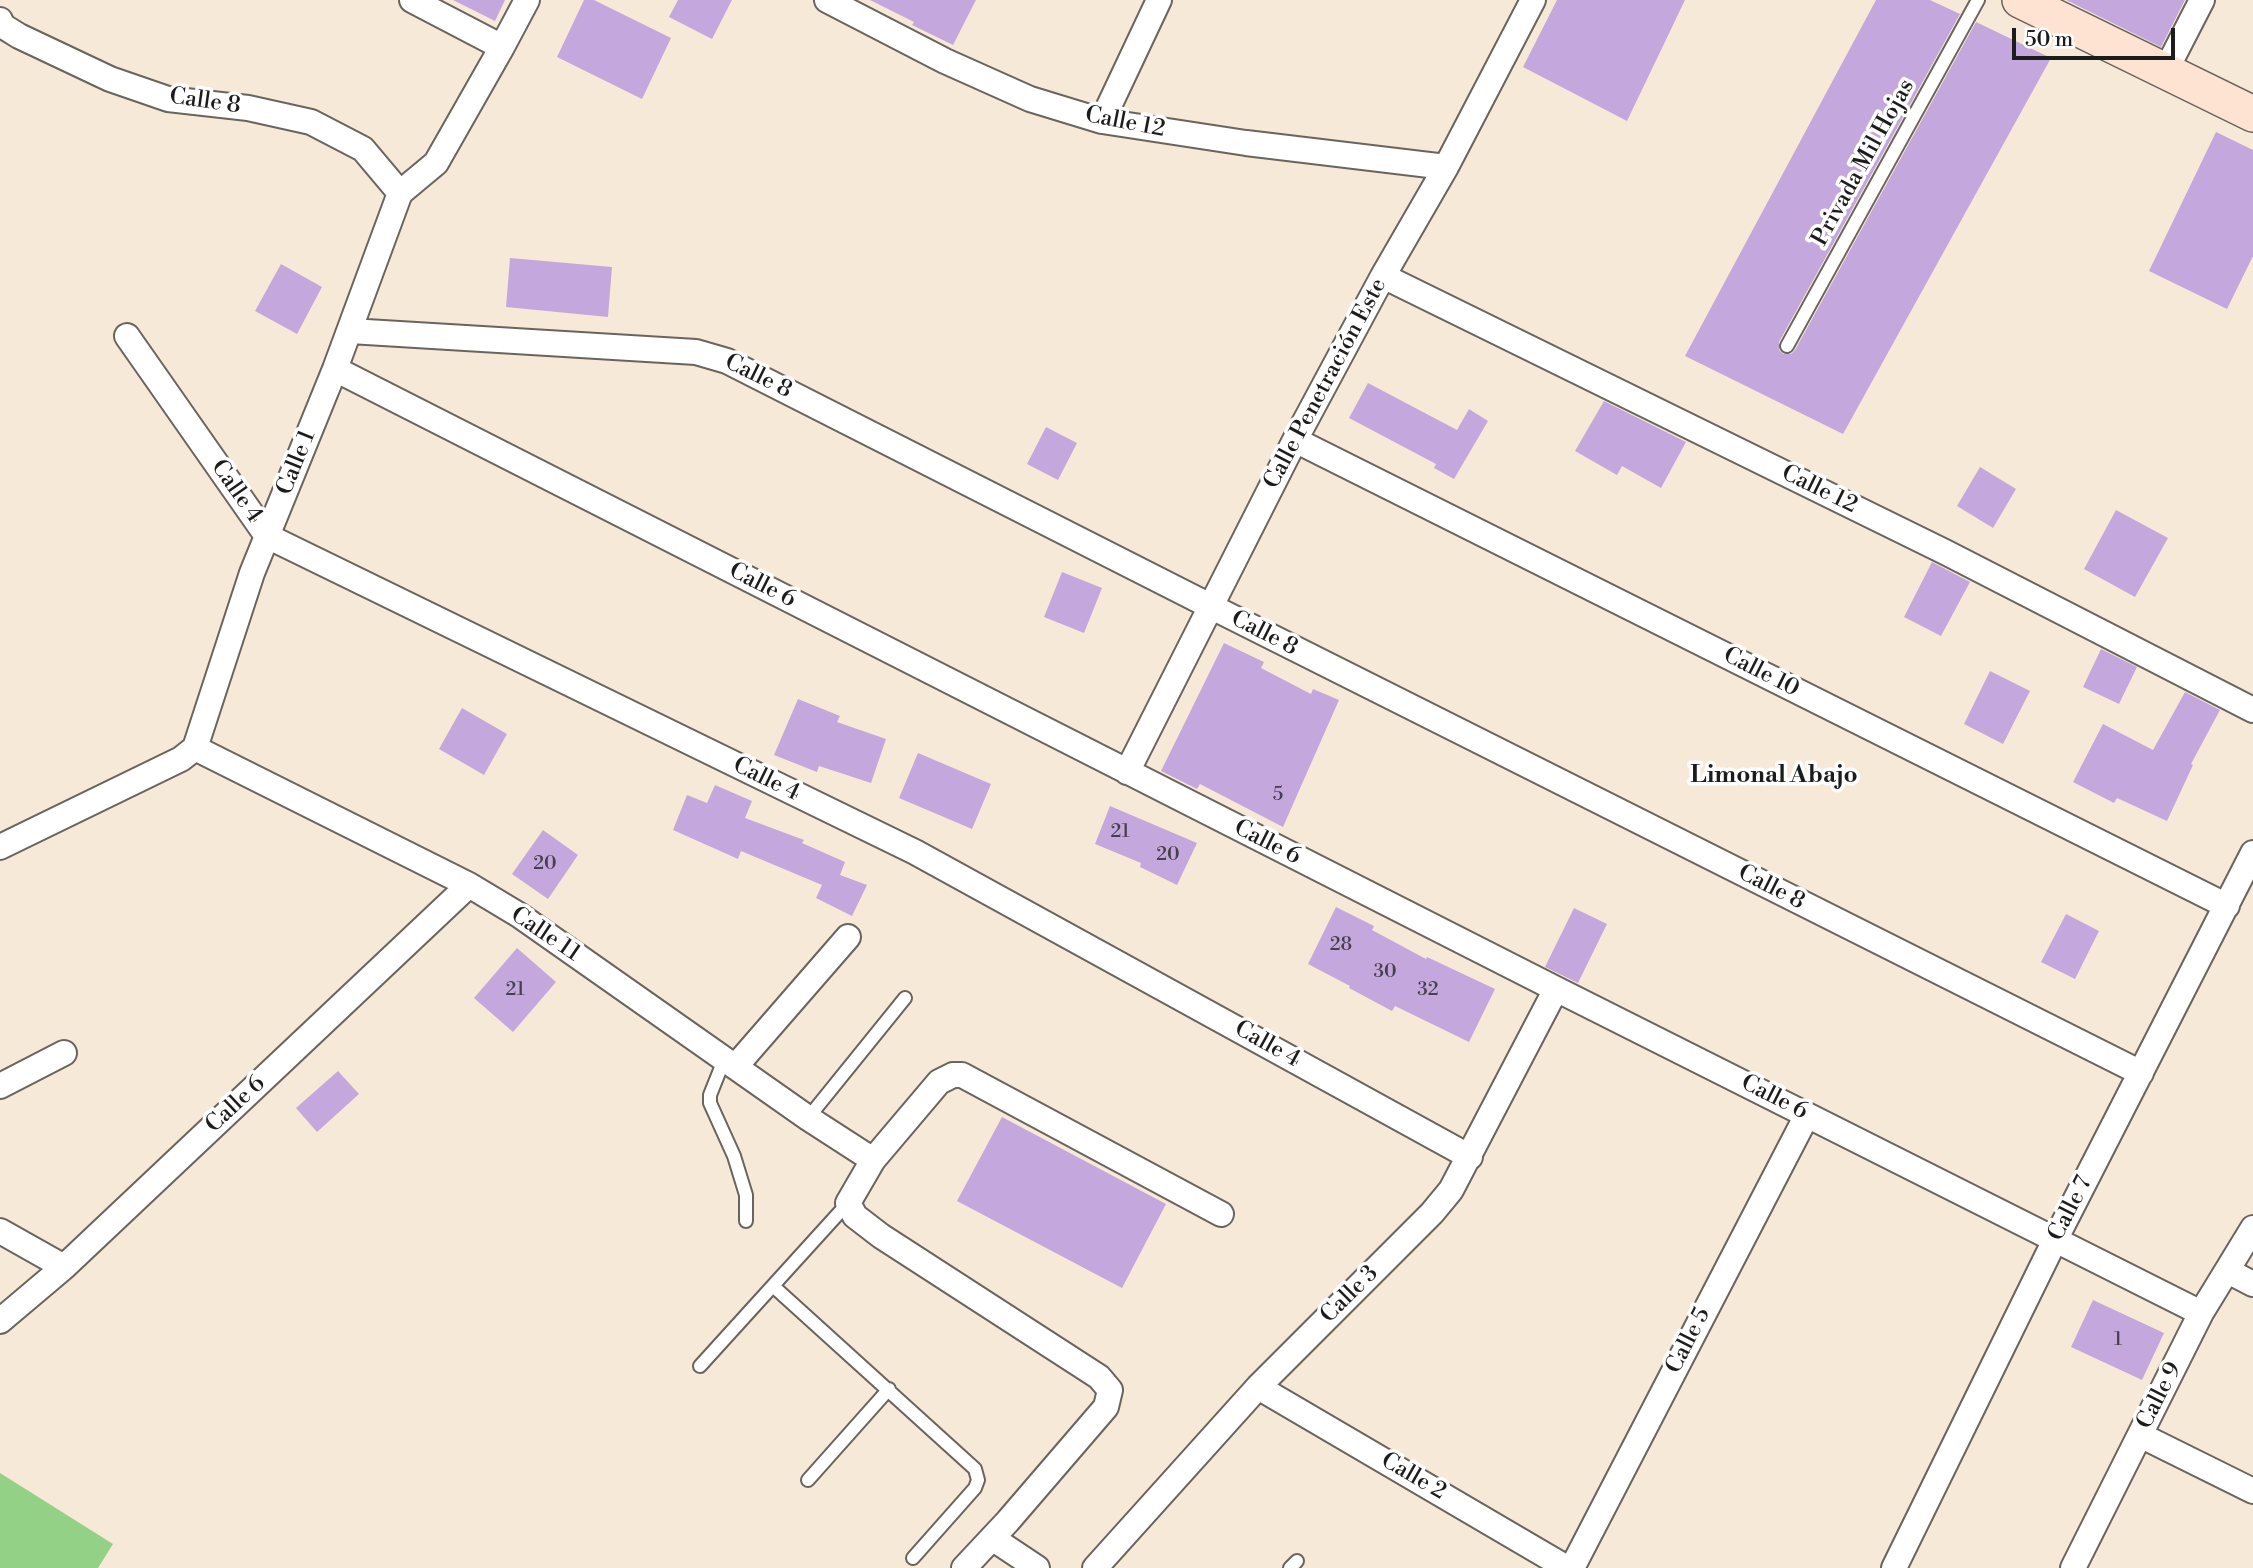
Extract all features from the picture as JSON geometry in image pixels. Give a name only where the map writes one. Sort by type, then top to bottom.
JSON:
[{"type":"street","points":[[412,0],[502,47]]},
{"type":"street","points":[[400,193],[436,163],[527,0]]},
{"type":"street","name":"Calle 12","points":[[827,0],[969,72],[1030,99],[1102,121],[1246,144],[1446,167]]},
{"type":"street","points":[[1102,121],[1159,0]]},
{"type":"street","name":"Calle Penetración Este","points":[[1127,772],[1295,440],[1383,276],[1446,167],[1532,0]]},
{"type":"street","points":[[2020,0],[2253,114]]},
{"type":"street","points":[[2166,70],[2202,0]]},
{"type":"street","name":"Calle 8","points":[[0,19],[3,26],[19,36],[110,79],[168,99],[248,108],[311,122],[363,149],[400,193]]},
{"type":"street","name":"Calle 1","points":[[194,748],[252,573],[350,331],[400,193]]},
{"type":"street","name":"Calle 12","points":[[1383,276],[1945,552],[2253,709]]},
{"type":"street","name":"Calle 8","points":[[350,331],[696,352],[727,361],[1210,607],[2141,1073]]},
{"type":"street","name":"Calle 4","points":[[127,336],[267,536],[915,852],[1470,1157]]},
{"type":"street","name":"Calle 6","points":[[335,369],[2201,1313]]},
{"type":"street","name":"Calle 10","points":[[1295,440],[2227,906]]},
{"type":"street","points":[[0,847],[181,759],[194,748]]},
{"type":"street","name":"Calle 11","points":[[194,748],[469,885],[519,915],[808,1118],[873,1160]]},
{"type":"street","name":"Calle 7","points":[[1894,1568],[2055,1240],[2253,853]]},
{"type":"street","name":"Calle 6","points":[[0,1321],[64,1267],[469,885]]},
{"type":"street","points":[[730,1063],[848,937]]},
{"type":"street","name":"Calle 3","points":[[1095,1568],[1258,1387],[1432,1213],[1451,1190],[1556,989]]},
{"type":"street","points":[[0,1086],[64,1053]]},
{"type":"street","points":[[964,1568],[1106,1407],[1110,1390],[1099,1377],[881,1236],[855,1216],[848,1203],[873,1160],[939,1082],[946,1077],[962,1075],[1221,1214]]},
{"type":"street","name":"Calle 5","points":[[1570,1568],[1807,1115]]},
{"type":"street","name":"Calle 9","points":[[2073,1568],[2201,1313],[2253,1228]]},
{"type":"street","points":[[0,1231],[64,1267]]},
{"type":"street","points":[[2228,1271],[2253,1284]]},
{"type":"street","name":"Calle 2","points":[[1258,1387],[1570,1568]]},
{"type":"street","points":[[2140,1435],[2253,1491]]},
{"type":"street","points":[[992,1538],[1037,1568]]},
{"type":"lane","name":"Privada Mil Hojas","points":[[1787,346],[1978,0]]},
{"type":"lane","points":[[808,1118],[905,998]]},
{"type":"lane","points":[[730,1063],[710,1095],[710,1103],[734,1156],[746,1195],[746,1221]]},
{"type":"lane","points":[[700,1366],[848,1203]]},
{"type":"lane","points":[[773,1286],[975,1469],[978,1480],[975,1488],[913,1558]]},
{"type":"lane","points":[[808,1480],[889,1389]]},
{"type":"green space","points":[[0,1473],[113,1544],[98,1568],[0,1568]]},
{"type":"building","points":[[453,0],[505,0],[495,21]]},
{"type":"building","points":[[584,0],[594,0],[671,38],[642,99],[557,57]]},
{"type":"building","points":[[678,0],[732,0],[712,39],[669,17]]},
{"type":"building","points":[[870,0],[976,0],[953,45]]},
{"type":"building","points":[[1557,0],[1685,0],[1627,121],[1523,67]]},
{"type":"building","points":[[1876,0],[1930,0],[1960,14],[1779,342],[1779,350],[1783,354],[1791,354],[1795,350],[1976,22],[2051,58],[1843,434],[1685,356]]},
{"type":"building","points":[[2066,0],[2185,0],[2161,47]]},
{"type":"building","points":[[2216,132],[2253,150],[2253,256],[2227,309],[2149,271]]},
{"type":"building","points":[[510,258],[612,267],[608,317],[506,307]]},
{"type":"building","points":[[281,264],[322,287],[297,334],[255,311]]},
{"type":"building","points":[[1368,383],[1457,430],[1469,409],[1488,421],[1454,479],[1434,468],[1436,464],[1349,418]]},
{"type":"building","points":[[1604,401],[1686,442],[1661,488],[1622,466],[1617,475],[1575,451]]},
{"type":"building","points":[[1046,427],[1077,443],[1058,480],[1027,464]]},
{"type":"building","points":[[1980,467],[2016,489],[1993,528],[1957,506]]},
{"type":"building","points":[[2116,510],[2168,538],[2135,597],[2084,569]]},
{"type":"building","points":[[1932,562],[1970,582],[1941,636],[1904,617]]},
{"type":"building","points":[[1062,572],[1102,588],[1084,633],[1044,617]]},
{"type":"building","points":[[1224,643],[1264,662],[1261,668],[1311,694],[1313,689],[1339,700],[1283,827],[1200,784],[1197,789],[1161,771]]},
{"type":"building","points":[[2101,649],[2137,667],[2119,704],[2083,687]]},
{"type":"building","points":[[1990,671],[2030,691],[2003,744],[1964,724]]},
{"type":"building","points":[[2185,692],[2220,710],[2191,764],[2193,765],[2167,821],[2117,798],[2114,803],[2073,782],[2103,724],[2153,750]]},
{"type":"building","points":[[798,699],[840,716],[837,722],[886,739],[871,783],[819,766],[817,772],[774,755]]},
{"type":"building","points":[[462,708],[507,734],[484,775],[439,749]]},
{"type":"building","points":[[918,753],[991,784],[972,829],[899,798]]},
{"type":"building","points":[[715,785],[752,801],[745,818],[804,840],[802,843],[845,862],[840,875],[867,885],[852,916],[816,898],[822,885],[741,851],[738,859],[673,830],[687,795],[707,803]]},
{"type":"building","points":[[1110,806],[1197,843],[1177,885],[1140,867],[1141,863],[1095,844]]},
{"type":"building","points":[[543,830],[578,855],[548,899],[512,874]]},
{"type":"building","points":[[1336,907],[1374,926],[1372,930],[1426,959],[1427,957],[1495,989],[1469,1042],[1395,1006],[1392,1011],[1308,964]]},
{"type":"building","points":[[1574,908],[1607,924],[1578,983],[1545,967]]},
{"type":"building","points":[[2066,914],[2099,931],[2075,979],[2041,962]]},
{"type":"building","points":[[517,948],[556,982],[513,1032],[474,998]]},
{"type":"building","points":[[338,1071],[359,1094],[317,1132],[296,1108]]},
{"type":"building","points":[[1002,1117],[1166,1204],[1122,1288],[957,1201]]},
{"type":"building","points":[[2093,1300],[2164,1333],[2142,1380],[2071,1347]]},
{"type":"district","name":"Limonal Abajo","points":[[1774,776]]}]
